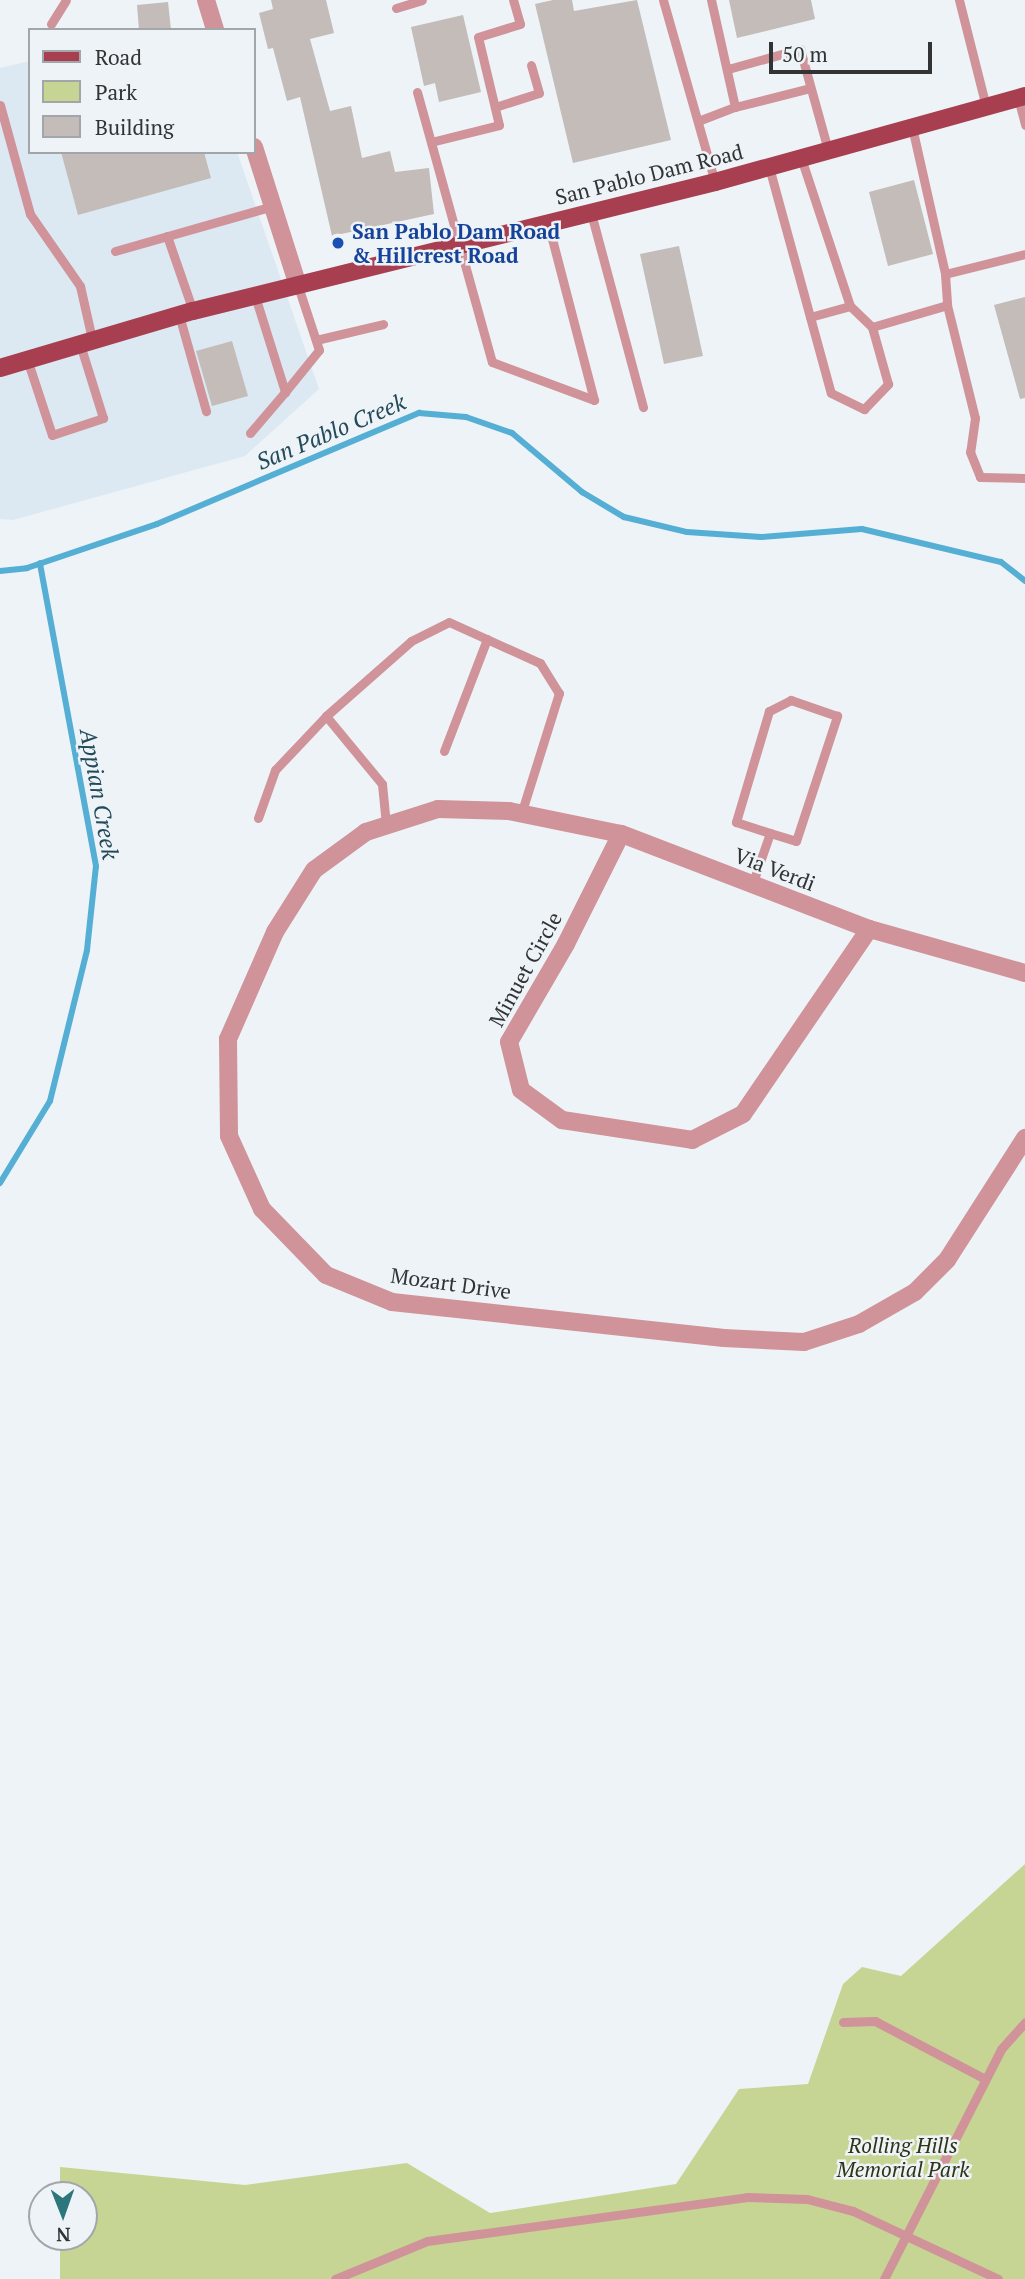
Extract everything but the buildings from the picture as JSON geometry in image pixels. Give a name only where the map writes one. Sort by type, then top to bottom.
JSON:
[{"type":"main road","name":"San Pablo Dam Road","points":[[0,368],[186,313],[715,182],[1021,97]]},
{"type":"street","points":[[206,0],[214,28]]},
{"type":"street","points":[[256,153],[298,286]]},
{"type":"street","name":"Mozart Drive","points":[[515,813],[438,809],[366,832],[314,870],[275,932],[228,1039],[229,1136],[262,1209],[326,1275],[392,1302],[724,1338],[804,1342],[859,1324],[915,1292],[947,1260],[1025,1138]]},
{"type":"street","name":"Via Verdi","points":[[515,813],[621,834],[869,929],[1025,973]]},
{"type":"street","name":"Minuet Circle","points":[[621,834],[566,944],[509,1042],[521,1090],[562,1120],[692,1140],[743,1114],[869,929]]},
{"type":"lane","points":[[51,24],[66,0]]},
{"type":"lane","points":[[396,8],[422,0]]},
{"type":"lane","points":[[431,142],[499,125],[478,37],[520,24],[513,0]]},
{"type":"lane","points":[[663,0],[715,182]]},
{"type":"lane","points":[[711,0],[735,107]]},
{"type":"lane","points":[[959,0],[986,107]]},
{"type":"lane","points":[[728,69],[800,49],[828,150]]},
{"type":"lane","points":[[495,107],[539,93],[531,65]]},
{"type":"lane","points":[[698,121],[735,107],[810,88]]},
{"type":"lane","points":[[417,92],[492,362],[594,400],[548,224]]},
{"type":"lane","points":[[1021,97],[1025,125]]},
{"type":"lane","points":[[0,105],[30,214],[80,286],[86,341],[103,418],[52,435],[27,359]]},
{"type":"lane","points":[[912,127],[945,274],[947,305],[975,418],[970,452],[980,477],[1025,478]]},
{"type":"lane","points":[[769,167],[831,393],[864,409],[888,384],[872,327],[850,306],[801,158]]},
{"type":"lane","points":[[114,251],[273,206]]},
{"type":"lane","points":[[591,213],[643,407]]},
{"type":"lane","points":[[167,236],[206,411]]},
{"type":"lane","points":[[945,274],[1025,254]]},
{"type":"lane","points":[[250,433],[319,350],[298,286]]},
{"type":"lane","points":[[255,296],[285,392]]},
{"type":"lane","points":[[872,327],[947,305]]},
{"type":"lane","points":[[810,317],[850,306]]},
{"type":"lane","points":[[316,340],[383,324]]},
{"type":"lane","points":[[258,818],[275,770],[326,716],[411,641],[449,622],[540,663],[559,693],[515,813]]},
{"type":"lane","points":[[444,751],[487,639]]},
{"type":"lane","points":[[791,699],[837,716],[796,841],[771,833],[736,822],[769,711],[791,699]]},
{"type":"lane","points":[[326,716],[383,784],[386,825]]},
{"type":"lane","points":[[752,884],[771,833]]},
{"type":"lane","points":[[843,2022],[875,2021],[985,2079]]},
{"type":"lane","points":[[884,2279],[1000,2049],[1025,2022]]},
{"type":"lane","points":[[335,2279],[427,2241],[747,2197],[807,2199],[853,2211],[998,2279]]},
{"type":"shaded area","points":[[28,61],[28,154],[238,154],[319,389],[245,456],[13,520],[0,519],[0,68]]},
{"type":"green space","name":"Rolling Hills Memorial Park","points":[[1025,1864],[1025,2279],[60,2279],[60,2251],[98,2251],[98,2181],[60,2181],[60,2167],[245,2185],[407,2163],[490,2213],[676,2184],[739,2089],[808,2084],[843,1984],[862,1967],[901,1976]]},
{"type":"waterway","name":"San Pablo Creek","points":[[0,571],[27,568],[157,524],[419,413],[466,417],[512,433],[582,492],[624,517],[687,532],[761,537],[862,529],[1001,562],[1025,581]]},
{"type":"waterway","name":"Appian Creek","points":[[0,1183],[50,1101],[87,950],[96,866],[40,563]]},
{"type":"place","name":"San Pablo Dam Road & Hillcrest Road","points":[[338,243]]}]
